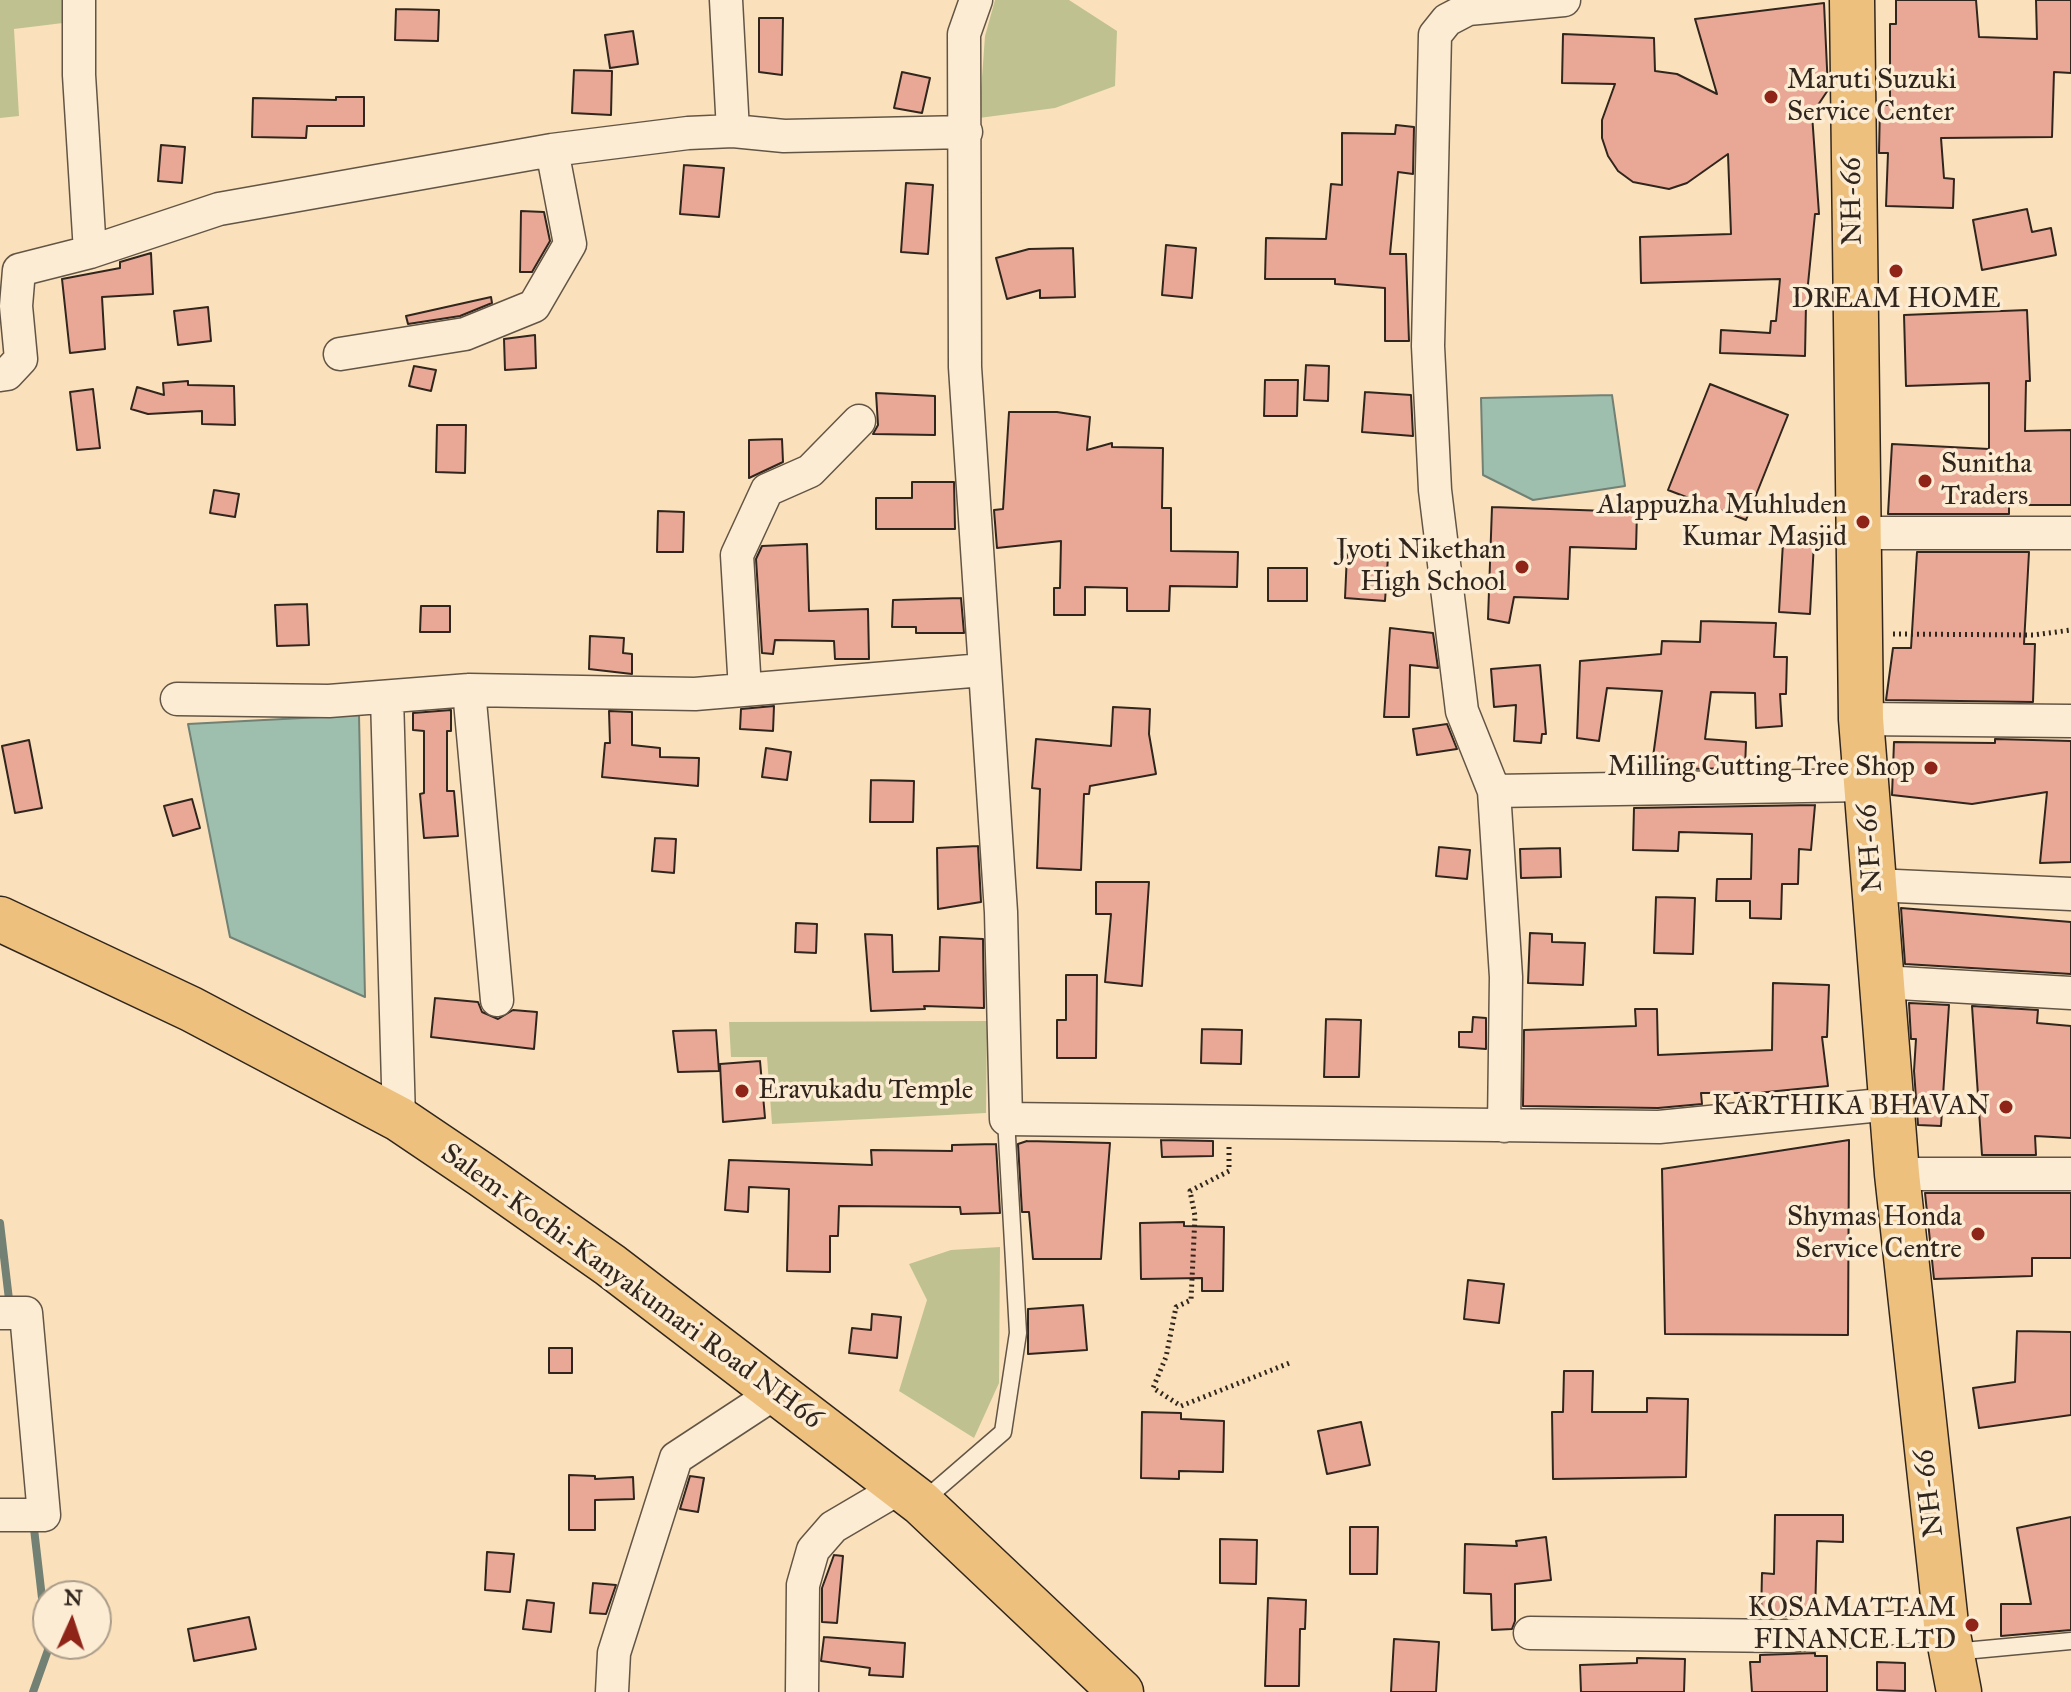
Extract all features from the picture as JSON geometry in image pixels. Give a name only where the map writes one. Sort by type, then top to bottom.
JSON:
[{"type":"main road","name":"NH-66","points":[[1852,0],[1861,719],[1897,1174],[1952,1656]]},
{"type":"main road","name":"Salem-Kochi-Kanyakumari Road NH66","points":[[0,919],[191,1009],[399,1119],[610,1265],[911,1495],[1121,1692]]},
{"type":"street","points":[[79,0],[79,75],[90,252]]},
{"type":"street","points":[[726,0],[733,131]]},
{"type":"street","points":[[976,0],[964,34],[965,367],[1001,912],[1006,1119],[1659,1127],[1891,1104]]},
{"type":"street","points":[[1504,1126],[1506,977],[1494,791],[1462,711],[1435,490],[1428,346],[1435,35],[1447,20],[1468,9],[1564,0]]},
{"type":"street","points":[[0,375],[7,374],[21,359],[16,306],[19,270],[90,252],[219,209],[552,150],[733,131],[784,136],[966,132]]},
{"type":"street","points":[[340,354],[465,334],[534,306],[570,244],[552,150]]},
{"type":"street","points":[[745,690],[737,555],[767,490],[810,471],[859,421]]},
{"type":"street","points":[[1858,533],[2071,533]]},
{"type":"street","points":[[177,699],[329,701],[469,690],[695,694],[983,670]]},
{"type":"street","points":[[469,690],[497,1000]]},
{"type":"street","points":[[387,697],[399,1119]]},
{"type":"street","points":[[1861,719],[2071,721]]},
{"type":"street","points":[[1494,791],[1866,785]]},
{"type":"street","points":[[1874,885],[1999,887],[2071,894]]},
{"type":"street","points":[[1882,982],[2071,993]]},
{"type":"street","points":[[1897,1174],[2071,1174]]},
{"type":"street","points":[[0,1313],[26,1313],[44,1515],[0,1515]]},
{"type":"street","points":[[612,1692],[614,1653],[676,1458],[775,1393]]},
{"type":"street","points":[[802,1692],[803,1585],[813,1550],[833,1527],[911,1495]]},
{"type":"street","points":[[1530,1633],[1787,1636],[1952,1656]]},
{"type":"lane","points":[[911,1495],[1003,1432],[1018,1333],[1006,1119]]},
{"type":"lane","points":[[1952,1656],[2071,1641]]},
{"type":"path","points":[[1860,633],[1936,637],[1988,633],[2034,635],[2071,630]]},
{"type":"path","points":[[1229,1122],[1229,1171],[1190,1191],[1195,1216],[1191,1300],[1176,1307],[1166,1357],[1153,1388],[1181,1406],[1292,1362]]},
{"type":"green space","points":[[0,0],[62,0],[63,23],[14,29],[19,116],[0,118]]},
{"type":"green space","points":[[995,0],[1069,0],[1117,31],[1115,86],[1055,108],[979,118],[985,36]]},
{"type":"green space","points":[[987,1021],[986,1113],[772,1124],[767,1057],[731,1057],[729,1022]]},
{"type":"green space","points":[[1000,1247],[999,1383],[974,1438],[899,1391],[927,1300],[909,1264],[951,1250]]},
{"type":"shaded area","points":[[1612,395],[1625,486],[1533,500],[1483,475],[1481,398]]},
{"type":"shaded area","points":[[359,715],[365,997],[230,937],[188,724]]},
{"type":"building","points":[[1896,0],[1976,0],[1979,37],[2037,39],[2036,0],[2071,0],[2071,73],[2054,72],[2052,137],[1941,138],[1944,178],[1954,179],[1953,208],[1886,206],[1888,153],[1879,153],[1880,105],[1890,105],[1890,24],[1896,24]]},
{"type":"building","points":[[1824,3],[1828,90],[1812,114],[1819,214],[1815,214],[1806,304],[1805,356],[1720,353],[1721,330],[1770,333],[1771,321],[1776,321],[1780,279],[1641,283],[1640,237],[1731,234],[1728,154],[1687,183],[1669,189],[1633,182],[1618,171],[1608,156],[1602,138],[1602,120],[1615,84],[1562,83],[1563,34],[1654,38],[1655,71],[1677,74],[1717,94],[1695,19]]},
{"type":"building","points":[[396,9],[439,10],[438,41],[395,40]]},
{"type":"building","points":[[759,18],[783,18],[782,75],[759,72]]},
{"type":"building","points":[[633,31],[638,64],[610,68],[605,35]]},
{"type":"building","points":[[574,70],[612,71],[611,115],[572,113]]},
{"type":"building","points":[[902,72],[930,78],[922,113],[894,108]]},
{"type":"building","points":[[336,97],[364,97],[364,126],[307,126],[306,138],[252,137],[253,98],[336,100]]},
{"type":"building","points":[[1396,125],[1414,127],[1413,174],[1398,172],[1390,254],[1406,254],[1409,341],[1385,341],[1385,288],[1335,284],[1335,279],[1265,279],[1266,238],[1326,239],[1331,184],[1342,185],[1342,133],[1395,134]]},
{"type":"building","points":[[161,145],[185,147],[182,183],[158,181]]},
{"type":"building","points":[[684,165],[724,168],[719,217],[680,214]]},
{"type":"building","points":[[906,183],[933,185],[928,254],[901,252]]},
{"type":"building","points":[[2027,209],[2032,232],[2051,228],[2056,255],[1982,270],[1973,220]]},
{"type":"building","points":[[521,211],[544,212],[550,241],[532,272],[520,272]]},
{"type":"building","points":[[1166,245],[1196,248],[1192,298],[1162,295]]},
{"type":"building","points":[[1073,248],[1075,297],[1040,298],[1040,290],[1007,299],[996,258],[1029,249]]},
{"type":"building","points":[[151,253],[153,294],[102,297],[105,349],[70,353],[62,279],[120,268],[120,262]]},
{"type":"building","points":[[491,297],[492,303],[460,316],[408,324],[406,316]]},
{"type":"building","points":[[208,307],[211,341],[178,345],[174,311]]},
{"type":"building","points":[[2027,310],[2030,381],[2026,381],[2025,431],[2071,430],[2071,505],[2009,505],[2009,514],[1888,514],[1892,444],[1989,449],[1989,383],[1906,386],[1904,315]]},
{"type":"building","points":[[535,335],[536,368],[505,370],[504,339]]},
{"type":"building","points":[[1306,365],[1329,366],[1328,401],[1304,400]]},
{"type":"building","points":[[414,366],[436,370],[431,391],[409,386]]},
{"type":"building","points":[[1265,380],[1298,380],[1297,416],[1264,416]]},
{"type":"building","points":[[188,381],[188,385],[234,386],[235,425],[202,424],[202,411],[148,414],[131,409],[137,387],[164,395],[163,383]]},
{"type":"building","points":[[1710,384],[1788,415],[1746,520],[1668,490]]},
{"type":"building","points":[[93,389],[100,448],[77,450],[70,392]]},
{"type":"building","points":[[1365,392],[1411,395],[1413,436],[1362,432]]},
{"type":"building","points":[[876,393],[935,396],[935,435],[873,434],[878,425]]},
{"type":"building","points":[[1009,412],[1057,412],[1090,417],[1087,450],[1112,443],[1112,447],[1163,448],[1162,508],[1171,508],[1171,551],[1238,552],[1237,587],[1170,586],[1169,611],[1127,611],[1127,588],[1085,587],[1085,615],[1054,615],[1054,588],[1060,588],[1061,541],[997,548],[994,510],[1003,509]]},
{"type":"building","points":[[437,425],[466,425],[465,473],[436,472]]},
{"type":"building","points":[[782,439],[783,462],[749,478],[749,440]]},
{"type":"building","points":[[912,482],[954,482],[955,529],[876,529],[876,498],[912,498]]},
{"type":"building","points":[[214,490],[239,494],[235,517],[210,513]]},
{"type":"building","points":[[1492,507],[1637,512],[1636,549],[1570,547],[1568,599],[1514,597],[1509,623],[1488,619]]},
{"type":"building","points":[[658,511],[684,512],[683,552],[657,552]]},
{"type":"building","points":[[1783,542],[1814,543],[1810,614],[1779,612]]},
{"type":"building","points":[[807,544],[809,611],[868,609],[869,659],[835,659],[834,641],[775,640],[773,654],[762,653],[756,559],[762,546]]},
{"type":"building","points":[[1917,552],[2029,552],[2024,644],[2035,644],[2033,702],[1886,700],[1893,648],[1911,648]]},
{"type":"building","points":[[1347,554],[1388,557],[1385,601],[1345,598]]},
{"type":"building","points":[[1268,568],[1307,568],[1307,601],[1268,601]]},
{"type":"building","points":[[961,598],[964,633],[916,633],[916,627],[892,627],[893,600]]},
{"type":"building","points":[[307,604],[309,645],[277,646],[275,605]]},
{"type":"building","points":[[421,606],[450,606],[450,632],[420,632]]},
{"type":"building","points":[[1701,621],[1776,623],[1774,657],[1787,657],[1786,694],[1780,694],[1782,726],[1756,728],[1755,693],[1711,692],[1705,739],[1746,742],[1745,768],[1682,769],[1683,762],[1653,757],[1662,691],[1607,688],[1599,741],[1577,738],[1580,661],[1661,654],[1662,641],[1700,642]]},
{"type":"building","points":[[1390,628],[1433,633],[1438,668],[1410,665],[1409,717],[1384,717]]},
{"type":"building","points":[[590,636],[624,638],[623,653],[632,654],[632,674],[589,669]]},
{"type":"building","points":[[1540,665],[1546,734],[1542,734],[1541,743],[1514,741],[1516,705],[1494,707],[1491,669]]},
{"type":"building","points":[[774,706],[773,731],[740,729],[741,709]]},
{"type":"building","points":[[1113,707],[1150,709],[1149,734],[1156,774],[1090,786],[1089,794],[1084,794],[1081,870],[1037,868],[1040,789],[1032,788],[1036,739],[1111,746]]},
{"type":"building","points":[[451,710],[451,731],[447,731],[447,791],[454,791],[458,836],[424,838],[420,794],[424,793],[424,731],[413,730],[413,713]]},
{"type":"building","points":[[609,711],[632,712],[632,745],[660,748],[660,757],[699,758],[698,786],[602,777],[605,743],[610,743]]},
{"type":"building","points":[[1447,724],[1457,749],[1417,755],[1413,729]]},
{"type":"building","points":[[1995,739],[2071,741],[2071,862],[2040,863],[2047,792],[1972,804],[1892,795],[1894,742],[1995,743]]},
{"type":"building","points":[[29,740],[42,808],[15,813],[2,746]]},
{"type":"building","points":[[766,748],[791,752],[787,780],[762,777]]},
{"type":"building","points":[[871,780],[914,781],[913,822],[870,822]]},
{"type":"building","points":[[192,799],[200,828],[173,836],[164,806]]},
{"type":"building","points":[[1815,805],[1811,850],[1799,849],[1798,884],[1782,884],[1781,919],[1750,918],[1750,901],[1716,901],[1717,879],[1751,879],[1752,834],[1679,832],[1678,851],[1633,850],[1634,808]]},
{"type":"building","points":[[655,838],[676,839],[674,873],[652,871]]},
{"type":"building","points":[[978,846],[981,902],[938,909],[937,848]]},
{"type":"building","points":[[1439,847],[1470,850],[1467,879],[1436,876]]},
{"type":"building","points":[[1560,848],[1561,877],[1521,878],[1520,849]]},
{"type":"building","points":[[1096,882],[1149,882],[1142,986],[1105,982],[1111,914],[1096,914]]},
{"type":"building","points":[[1656,897],[1695,898],[1693,954],[1654,953]]},
{"type":"building","points":[[1901,908],[2071,922],[2071,974],[1905,964]]},
{"type":"building","points":[[796,923],[817,924],[816,953],[795,952]]},
{"type":"building","points":[[1530,933],[1552,934],[1552,942],[1585,943],[1583,985],[1528,983]]},
{"type":"building","points":[[865,934],[892,935],[893,972],[939,971],[940,937],[983,939],[984,1008],[924,1006],[925,1009],[871,1011]]},
{"type":"building","points":[[1066,975],[1097,975],[1096,1058],[1057,1058],[1057,1020],[1066,1020]]},
{"type":"building","points":[[1773,983],[1829,985],[1827,1037],[1822,1037],[1828,1086],[1757,1093],[1701,1093],[1702,1104],[1658,1108],[1523,1106],[1524,1030],[1636,1026],[1635,1009],[1657,1009],[1658,1055],[1772,1050]]},
{"type":"building","points":[[435,998],[478,1002],[482,1012],[498,1019],[513,1010],[537,1012],[534,1049],[431,1037]]},
{"type":"building","points":[[1909,1003],[1949,1005],[1941,1126],[1918,1125],[1914,1071],[1916,1039],[1911,1039]]},
{"type":"building","points":[[1972,1006],[2038,1010],[2037,1023],[2071,1026],[2071,1138],[2035,1136],[2036,1155],[1982,1155]]},
{"type":"building","points":[[1473,1017],[1486,1018],[1486,1049],[1459,1047],[1459,1032],[1472,1032]]},
{"type":"building","points":[[1326,1019],[1361,1020],[1359,1077],[1324,1077]]},
{"type":"building","points":[[1202,1029],[1242,1030],[1241,1064],[1201,1063]]},
{"type":"building","points":[[716,1030],[719,1071],[678,1072],[673,1031]]},
{"type":"building","name":"Eravukadu Temple","points":[[760,1061],[765,1118],[723,1122],[720,1064]]},
{"type":"building","points":[[1161,1140],[1213,1141],[1213,1156],[1162,1157]]},
{"type":"building","points":[[1849,1140],[1848,1335],[1665,1334],[1662,1169]]},
{"type":"building","points":[[1027,1141],[1110,1143],[1101,1259],[1033,1259],[1029,1212],[1022,1212],[1018,1144]]},
{"type":"building","points":[[996,1144],[1000,1213],[961,1214],[960,1207],[839,1206],[838,1236],[830,1236],[830,1272],[787,1271],[789,1189],[749,1187],[748,1212],[725,1210],[729,1160],[872,1165],[871,1150],[952,1151],[952,1145]]},
{"type":"building","name":"Shymas Honda Service Centre","points":[[1925,1193],[2071,1193],[2071,1258],[2032,1258],[2032,1276],[1934,1279]]},
{"type":"building","points":[[1184,1222],[1184,1226],[1224,1227],[1223,1291],[1202,1291],[1202,1278],[1141,1279],[1140,1223]]},
{"type":"building","points":[[1468,1280],[1504,1284],[1499,1323],[1464,1319]]},
{"type":"building","points":[[1083,1305],[1087,1350],[1028,1354],[1028,1309]]},
{"type":"building","points":[[872,1314],[901,1317],[897,1358],[849,1353],[852,1328],[871,1330]]},
{"type":"building","points":[[2017,1331],[2071,1332],[2071,1415],[1979,1428],[1973,1388],[2015,1382]]},
{"type":"building","points":[[549,1348],[572,1348],[572,1373],[549,1373]]},
{"type":"building","points":[[1564,1371],[1593,1371],[1592,1412],[1647,1412],[1647,1398],[1688,1399],[1686,1477],[1553,1479],[1552,1412],[1563,1412]]},
{"type":"building","points":[[1142,1412],[1181,1413],[1181,1419],[1224,1421],[1223,1472],[1179,1471],[1179,1479],[1141,1478]]},
{"type":"building","points":[[1361,1422],[1370,1465],[1327,1474],[1318,1431]]},
{"type":"building","points":[[569,1475],[595,1476],[595,1479],[633,1477],[634,1499],[595,1500],[595,1530],[569,1530]]},
{"type":"building","points":[[690,1476],[704,1478],[698,1512],[680,1509]]},
{"type":"building","points":[[1775,1515],[1843,1515],[1843,1542],[1817,1541],[1815,1615],[1761,1617],[1762,1573],[1774,1574]]},
{"type":"building","points":[[2071,1517],[2071,1630],[2001,1636],[2001,1604],[2031,1604],[2017,1528]]},
{"type":"building","points":[[1350,1527],[1378,1527],[1377,1574],[1350,1574]]},
{"type":"building","points":[[1546,1537],[1551,1580],[1515,1584],[1515,1621],[1512,1629],[1492,1630],[1491,1594],[1464,1593],[1465,1544],[1517,1546],[1516,1541]]},
{"type":"building","points":[[1220,1539],[1257,1540],[1256,1584],[1220,1583]]},
{"type":"building","points":[[487,1552],[514,1554],[510,1592],[485,1590]]},
{"type":"building","points":[[834,1555],[843,1556],[837,1623],[822,1622],[822,1588]]},
{"type":"building","points":[[593,1583],[616,1585],[606,1614],[590,1613]]},
{"type":"building","points":[[1268,1598],[1306,1600],[1305,1629],[1300,1629],[1299,1686],[1265,1686]]},
{"type":"building","points":[[527,1600],[554,1603],[551,1632],[523,1629]]},
{"type":"building","points":[[249,1617],[256,1649],[194,1661],[188,1629]]},
{"type":"building","points":[[824,1637],[905,1643],[903,1677],[869,1675],[870,1668],[821,1661]]},
{"type":"building","points":[[1394,1639],[1439,1642],[1436,1692],[1391,1692]]},
{"type":"building","points":[[1815,1653],[1815,1656],[1827,1656],[1827,1692],[1752,1692],[1750,1662],[1760,1662],[1760,1655]]},
{"type":"building","points":[[1637,1658],[1685,1659],[1684,1692],[1581,1692],[1580,1665],[1637,1663]]},
{"type":"building","points":[[1877,1662],[1905,1663],[1905,1691],[1877,1690]]},
{"type":"waterway","points":[[0,1223],[10,1308]]},
{"type":"waterway","points":[[33,1520],[48,1650],[33,1692]]},
{"type":"place","name":"Maruti Suzuki Service Center","points":[[1771,97]]},
{"type":"place","name":"DREAM HOME","points":[[1896,271]]},
{"type":"place","name":"Sunitha Traders","points":[[1925,481]]},
{"type":"place","name":"Alappuzha Muhluden Kumar Masjid","points":[[1863,522]]},
{"type":"place","name":"Jyoti Nikethan High School","points":[[1522,567]]},
{"type":"place","name":"Milling Cutting Tree Shop","points":[[1931,768]]},
{"type":"place","name":"Eravukadu Temple","points":[[742,1091]]},
{"type":"place","name":"KARTHIKA BHAVAN","points":[[2006,1107]]},
{"type":"place","name":"Shymas Honda Service Centre","points":[[1978,1234]]},
{"type":"place","name":"KOSAMATTAM FINANCE LTD","points":[[1972,1625]]}]
